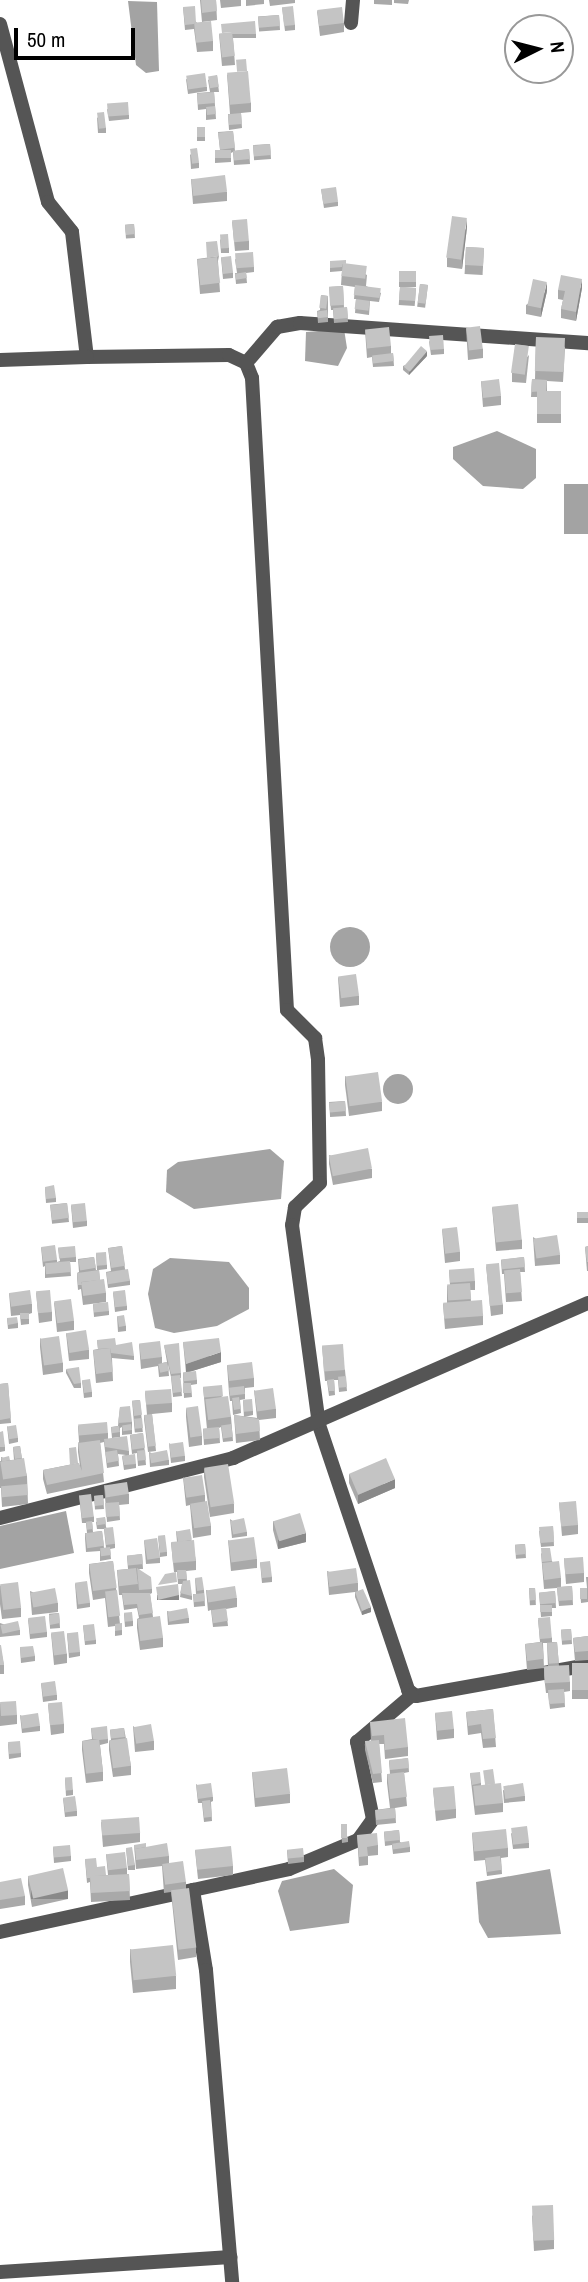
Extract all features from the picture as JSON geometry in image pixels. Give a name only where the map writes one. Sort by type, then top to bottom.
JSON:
[{"type":"street","points":[[351,23],[353,0]]},
{"type":"street","points":[[0,24],[48,202],[72,232],[88,357]]},
{"type":"street","points":[[246,363],[277,327],[300,323],[588,343]]},
{"type":"street","points":[[0,359],[229,355],[246,363],[256,400],[287,1010],[315,1038],[318,1060],[320,1183],[292,1216],[319,1425],[412,1695]]},
{"type":"street","points":[[0,1518],[233,1458],[319,1425],[588,1303]]},
{"type":"street","points":[[0,1932],[289,1869],[358,1840],[373,1819],[356,1742],[412,1695],[588,1665]]},
{"type":"street","points":[[193,1890],[206,1970],[232,2282]]},
{"type":"street","points":[[0,2272],[231,2257]]},
{"type":"shaded area","points":[[128,1],[157,2],[159,71],[146,73],[136,65]]},
{"type":"shaded area","points":[[344,329],[347,348],[338,366],[305,361],[306,332]]},
{"type":"shaded area","points":[[497,431],[536,449],[536,478],[523,489],[483,486],[453,459],[453,447]]},
{"type":"shaded area","points":[[564,484],[588,484],[588,534],[564,534]]},
{"type":"shaded area","points":[[350,927],[358,928],[364,933],[369,939],[369,955],[364,961],[358,966],[350,967],[342,966],[336,961],[331,955],[330,947],[331,939],[336,933],[342,928]]},
{"type":"shaded area","points":[[398,1074],[409,1078],[413,1089],[409,1100],[398,1104],[387,1100],[383,1089],[387,1078]]},
{"type":"shaded area","points":[[270,1149],[284,1161],[281,1199],[194,1209],[166,1192],[167,1170],[178,1162]]},
{"type":"shaded area","points":[[170,1258],[229,1262],[249,1288],[249,1309],[217,1326],[174,1333],[155,1328],[148,1294],[153,1269]]},
{"type":"shaded area","points":[[66,1511],[74,1553],[0,1569],[0,1526]]},
{"type":"shaded area","points":[[334,1869],[353,1885],[349,1923],[290,1931],[278,1891],[282,1881]]},
{"type":"shaded area","points":[[550,1869],[561,1934],[488,1938],[479,1922],[476,1882]]},
{"type":"building","points":[[201,0],[216,0],[217,11],[202,13]]},
{"type":"building","points":[[195,6],[196,23],[185,25],[183,7]]},
{"type":"building","points":[[293,6],[295,25],[284,26],[282,7]]},
{"type":"building","points":[[342,7],[344,23],[319,26],[317,10]]},
{"type":"building","points":[[279,15],[280,26],[259,28],[258,17]]},
{"type":"building","points":[[211,21],[213,41],[196,43],[194,23]]},
{"type":"building","points":[[255,21],[256,34],[222,33],[221,24]]},
{"type":"building","points":[[232,32],[235,56],[222,57],[219,34]]},
{"type":"building","points":[[246,59],[247,71],[237,72],[236,60]]},
{"type":"building","points":[[248,71],[251,103],[230,105],[227,73]]},
{"type":"building","points":[[205,73],[207,87],[188,90],[186,76]]},
{"type":"building","points":[[217,75],[219,87],[210,88],[208,76]]},
{"type":"building","points":[[214,92],[215,103],[198,104],[197,93]]},
{"type":"building","points":[[128,102],[129,115],[108,116],[107,103]]},
{"type":"building","points":[[215,106],[216,114],[207,115],[206,107]]},
{"type":"building","points":[[104,112],[106,128],[99,129],[97,113]]},
{"type":"building","points":[[241,113],[242,124],[229,125],[228,114]]},
{"type":"building","points":[[197,127],[205,127],[205,137],[197,137]]},
{"type":"building","points":[[233,131],[235,148],[220,150],[218,133]]},
{"type":"building","points":[[270,144],[271,155],[254,156],[253,145]]},
{"type":"building","points":[[197,148],[199,163],[192,164],[190,149]]},
{"type":"building","points":[[249,149],[250,159],[234,161],[233,151]]},
{"type":"building","points":[[215,150],[231,150],[231,158],[215,158]]},
{"type":"building","points":[[225,175],[227,192],[193,196],[191,179]]},
{"type":"building","points":[[336,187],[338,202],[323,204],[321,189]]},
{"type":"building","points":[[452,216],[467,218],[461,260],[446,258]]},
{"type":"building","points":[[247,219],[249,241],[234,242],[232,220]]},
{"type":"building","points":[[134,224],[135,234],[126,235],[125,225]]},
{"type":"building","points":[[228,234],[229,248],[221,249],[220,235]]},
{"type":"building","points":[[217,241],[219,256],[207,258],[206,242]]},
{"type":"building","points":[[466,247],[484,248],[483,266],[465,265]]},
{"type":"building","points":[[253,252],[254,267],[236,268],[235,253]]},
{"type":"building","points":[[231,256],[233,273],[223,274],[221,257]]},
{"type":"building","points":[[217,257],[220,283],[200,285],[197,259]]},
{"type":"building","points":[[346,260],[342,267],[330,268],[330,261]]},
{"type":"building","points":[[343,263],[367,266],[365,279],[341,276]]},
{"type":"building","points":[[399,271],[416,271],[416,282],[399,282]]},
{"type":"building","points":[[246,272],[247,278],[236,280],[235,274]]},
{"type":"building","points":[[561,275],[582,279],[576,312],[561,309],[565,291],[558,290]]},
{"type":"building","points":[[533,279],[547,282],[541,308],[527,305]]},
{"type":"building","points":[[420,284],[428,285],[426,304],[418,303]]},
{"type":"building","points":[[355,285],[381,288],[380,298],[354,295]]},
{"type":"building","points":[[343,286],[344,305],[330,306],[329,287]]},
{"type":"building","points":[[400,287],[416,288],[415,301],[399,300]]},
{"type":"building","points":[[321,295],[328,296],[326,309],[319,308]]},
{"type":"building","points":[[356,299],[370,301],[368,311],[355,309]]},
{"type":"building","points":[[347,307],[348,318],[334,319],[333,308]]},
{"type":"building","points":[[327,310],[328,317],[318,318],[317,311]]},
{"type":"building","points":[[480,326],[483,349],[469,351],[466,328]]},
{"type":"building","points":[[389,327],[391,346],[367,348],[365,330]]},
{"type":"building","points":[[443,335],[444,349],[430,350],[429,336]]},
{"type":"building","points":[[536,337],[565,338],[564,372],[535,371]]},
{"type":"building","points":[[515,344],[529,346],[525,375],[511,373]]},
{"type":"building","points":[[421,346],[427,351],[410,372],[404,367]]},
{"type":"building","points":[[393,353],[394,361],[373,363],[372,356]]},
{"type":"building","points":[[499,379],[501,396],[483,398],[481,381]]},
{"type":"building","points":[[532,379],[547,380],[546,391],[531,392]]},
{"type":"building","points":[[537,391],[561,391],[561,414],[537,414]]},
{"type":"building","points":[[356,974],[359,996],[341,998],[338,977]]},
{"type":"building","points":[[378,1072],[382,1102],[349,1106],[345,1077]]},
{"type":"building","points":[[345,1101],[346,1111],[330,1113],[329,1103]]},
{"type":"building","points":[[368,1148],[372,1169],[333,1176],[329,1156]]},
{"type":"building","points":[[54,1185],[56,1198],[46,1199],[45,1187]]},
{"type":"building","points":[[67,1203],[69,1218],[52,1220],[50,1205]]},
{"type":"building","points":[[85,1203],[87,1221],[73,1222],[71,1204]]},
{"type":"building","points":[[518,1204],[522,1240],[496,1243],[492,1207]]},
{"type":"building","points":[[577,1212],[588,1212],[588,1218],[577,1218]]},
{"type":"building","points":[[457,1227],[460,1252],[445,1254],[442,1229]]},
{"type":"building","points":[[557,1235],[560,1255],[536,1259],[533,1239]]},
{"type":"building","points":[[55,1245],[57,1260],[43,1262],[41,1247]]},
{"type":"building","points":[[75,1246],[76,1257],[59,1258],[58,1247]]},
{"type":"building","points":[[122,1246],[125,1266],[111,1268],[108,1248]]},
{"type":"building","points":[[588,1246],[588,1262],[587,1262],[585,1247]]},
{"type":"building","points":[[106,1252],[107,1265],[97,1266],[96,1253]]},
{"type":"building","points":[[94,1257],[96,1268],[80,1271],[78,1260]]},
{"type":"building","points":[[524,1257],[525,1267],[502,1269],[501,1259]]},
{"type":"building","points":[[70,1261],[71,1272],[46,1274],[45,1263]]},
{"type":"building","points":[[499,1263],[503,1305],[490,1306],[486,1264]]},
{"type":"building","points":[[474,1268],[475,1281],[450,1283],[449,1270]]},
{"type":"building","points":[[128,1269],[130,1281],[108,1284],[106,1272]]},
{"type":"building","points":[[520,1269],[522,1292],[506,1293],[504,1270]]},
{"type":"building","points":[[99,1270],[100,1280],[81,1282],[82,1285],[78,1285],[77,1273]]},
{"type":"building","points":[[104,1279],[106,1293],[83,1296],[81,1282]]},
{"type":"building","points":[[470,1283],[471,1299],[448,1301],[447,1285]]},
{"type":"building","points":[[30,1290],[32,1304],[11,1307],[9,1293]]},
{"type":"building","points":[[50,1290],[52,1312],[38,1313],[36,1291]]},
{"type":"building","points":[[125,1290],[127,1306],[115,1307],[113,1291]]},
{"type":"building","points":[[71,1299],[74,1321],[57,1323],[54,1301]]},
{"type":"building","points":[[482,1300],[483,1316],[444,1319],[443,1303]]},
{"type":"building","points":[[108,1302],[109,1311],[94,1313],[93,1304]]},
{"type":"building","points":[[20,1313],[29,1313],[29,1319],[20,1319]]},
{"type":"building","points":[[124,1315],[126,1326],[119,1327],[117,1316]]},
{"type":"building","points":[[17,1317],[18,1323],[8,1325],[7,1318]]},
{"type":"building","points":[[86,1330],[89,1350],[69,1353],[66,1333]]},
{"type":"building","points":[[59,1336],[63,1363],[44,1365],[40,1339]]},
{"type":"building","points":[[115,1338],[116,1345],[132,1342],[134,1356],[111,1353],[110,1348],[98,1349],[97,1340]]},
{"type":"building","points":[[219,1338],[221,1352],[186,1364],[183,1342]]},
{"type":"building","points":[[160,1341],[162,1357],[141,1359],[139,1344]]},
{"type":"building","points":[[179,1343],[181,1373],[171,1374],[164,1345]]},
{"type":"building","points":[[343,1344],[345,1370],[324,1371],[322,1345]]},
{"type":"building","points":[[110,1348],[113,1372],[96,1374],[93,1350]]},
{"type":"building","points":[[167,1362],[169,1371],[160,1373],[158,1364]]},
{"type":"building","points":[[252,1362],[254,1378],[229,1381],[227,1365]]},
{"type":"building","points":[[79,1367],[81,1383],[74,1384],[66,1369]]},
{"type":"building","points":[[196,1371],[197,1380],[184,1381],[183,1372]]},
{"type":"building","points":[[180,1375],[182,1392],[173,1393],[171,1376]]},
{"type":"building","points":[[346,1376],[347,1387],[339,1388],[338,1377]]},
{"type":"building","points":[[90,1379],[92,1392],[84,1393],[82,1380]]},
{"type":"building","points":[[334,1379],[335,1391],[329,1391],[327,1380]]},
{"type":"building","points":[[8,1383],[11,1418],[0,1420],[0,1384]]},
{"type":"building","points":[[183,1383],[191,1383],[191,1393],[183,1393]]},
{"type":"building","points":[[222,1385],[223,1396],[204,1398],[203,1387]]},
{"type":"building","points":[[244,1386],[245,1394],[230,1396],[229,1388]]},
{"type":"building","points":[[273,1388],[276,1409],[257,1411],[254,1391]]},
{"type":"building","points":[[171,1389],[172,1403],[146,1405],[145,1391]]},
{"type":"building","points":[[228,1396],[231,1417],[208,1420],[205,1399]]},
{"type":"building","points":[[239,1397],[241,1409],[234,1410],[232,1398]]},
{"type":"building","points":[[252,1399],[253,1411],[244,1412],[243,1400]]},
{"type":"building","points":[[140,1400],[142,1415],[134,1416],[132,1401]]},
{"type":"building","points":[[130,1406],[132,1422],[118,1423],[120,1407]]},
{"type":"building","points":[[198,1406],[202,1436],[190,1437],[186,1408]]},
{"type":"building","points":[[152,1414],[156,1446],[148,1447],[144,1415]]},
{"type":"building","points":[[234,1415],[259,1419],[260,1431],[236,1434]]},
{"type":"building","points":[[142,1418],[143,1428],[135,1429],[134,1419]]},
{"type":"building","points":[[107,1422],[108,1433],[79,1435],[78,1425]]},
{"type":"building","points":[[131,1424],[132,1430],[123,1431],[122,1425]]},
{"type":"building","points":[[231,1424],[233,1437],[223,1438],[221,1426]]},
{"type":"building","points":[[16,1425],[18,1438],[9,1439],[7,1426]]},
{"type":"building","points":[[119,1426],[120,1432],[112,1433],[111,1427]]},
{"type":"building","points":[[219,1427],[220,1438],[204,1439],[203,1428]]},
{"type":"building","points":[[3,1431],[5,1447],[0,1447],[0,1432]]},
{"type":"building","points":[[143,1433],[145,1448],[132,1450],[130,1435]]},
{"type":"building","points":[[127,1436],[129,1451],[105,1447],[104,1439]]},
{"type":"building","points":[[100,1440],[104,1473],[47,1485],[43,1470],[79,1463],[82,1471],[78,1443]]},
{"type":"building","points":[[183,1442],[185,1456],[171,1458],[169,1444]]},
{"type":"building","points":[[20,1446],[22,1458],[15,1459],[13,1447]]},
{"type":"building","points":[[76,1447],[78,1463],[70,1465],[69,1448]]},
{"type":"building","points":[[117,1450],[119,1461],[107,1463],[105,1452]]},
{"type":"building","points":[[145,1450],[146,1460],[138,1461],[137,1451]]},
{"type":"building","points":[[167,1450],[169,1460],[151,1463],[149,1453]]},
{"type":"building","points":[[135,1454],[136,1464],[124,1465],[122,1456]]},
{"type":"building","points":[[9,1456],[10,1460],[2,1462],[1,1458]]},
{"type":"building","points":[[24,1458],[27,1476],[3,1480],[0,1462]]},
{"type":"building","points":[[386,1458],[395,1479],[358,1495],[349,1474]]},
{"type":"building","points":[[228,1464],[234,1504],[211,1507],[204,1468]]},
{"type":"building","points":[[202,1475],[205,1495],[186,1498],[183,1478]]},
{"type":"building","points":[[127,1482],[129,1494],[106,1497],[104,1486]]},
{"type":"building","points":[[27,1484],[28,1495],[2,1497],[1,1486]]},
{"type":"building","points":[[91,1494],[94,1517],[82,1518],[79,1495]]},
{"type":"building","points":[[103,1495],[104,1505],[95,1506],[94,1496]]},
{"type":"building","points":[[207,1501],[211,1526],[194,1528],[190,1504]]},
{"type":"building","points":[[576,1501],[578,1525],[561,1526],[559,1502]]},
{"type":"building","points":[[119,1502],[120,1516],[106,1517],[105,1503]]},
{"type":"building","points":[[300,1513],[306,1533],[279,1541],[273,1521]]},
{"type":"building","points":[[105,1517],[106,1524],[97,1525],[96,1518]]},
{"type":"building","points":[[244,1518],[247,1532],[233,1535],[230,1521]]},
{"type":"building","points":[[92,1521],[93,1529],[87,1530],[86,1522]]},
{"type":"building","points":[[553,1526],[554,1542],[540,1543],[539,1527]]},
{"type":"building","points":[[113,1527],[115,1544],[106,1545],[104,1528]]},
{"type":"building","points":[[190,1529],[192,1540],[178,1542],[176,1531]]},
{"type":"building","points":[[102,1531],[104,1546],[87,1548],[85,1533]]},
{"type":"building","points":[[165,1535],[167,1552],[160,1553],[158,1536]]},
{"type":"building","points":[[254,1537],[257,1559],[231,1562],[228,1541]]},
{"type":"building","points":[[157,1538],[160,1558],[147,1560],[144,1540]]},
{"type":"building","points":[[194,1540],[196,1561],[173,1563],[171,1542]]},
{"type":"building","points":[[525,1544],[526,1554],[516,1555],[515,1545]]},
{"type":"building","points":[[110,1547],[111,1555],[101,1556],[100,1548]]},
{"type":"building","points":[[541,1548],[550,1548],[552,1561],[542,1562]]},
{"type":"building","points":[[142,1554],[143,1564],[128,1566],[127,1556]]},
{"type":"building","points":[[583,1557],[584,1573],[565,1574],[564,1558]]},
{"type":"building","points":[[113,1561],[117,1588],[93,1591],[89,1564]]},
{"type":"building","points":[[270,1561],[272,1577],[262,1578],[260,1562]]},
{"type":"building","points":[[559,1561],[561,1578],[544,1580],[542,1563]]},
{"type":"building","points":[[136,1568],[138,1584],[119,1586],[117,1570]]},
{"type":"building","points":[[137,1568],[151,1577],[152,1589],[139,1590]]},
{"type":"building","points":[[356,1568],[358,1583],[329,1587],[327,1572]]},
{"type":"building","points":[[177,1570],[186,1570],[187,1579],[178,1579]]},
{"type":"building","points":[[176,1572],[177,1582],[158,1585],[165,1574]]},
{"type":"building","points":[[202,1577],[204,1590],[197,1591],[195,1578]]},
{"type":"building","points":[[190,1580],[192,1596],[180,1593],[183,1581]]},
{"type":"building","points":[[87,1581],[90,1603],[78,1604],[75,1583]]},
{"type":"building","points":[[18,1582],[21,1608],[3,1610],[0,1584]]},
{"type":"building","points":[[178,1584],[179,1595],[158,1600],[156,1587]]},
{"type":"building","points":[[235,1586],[237,1598],[208,1602],[206,1591]]},
{"type":"building","points":[[572,1586],[573,1600],[558,1601],[557,1587]]},
{"type":"building","points":[[55,1588],[58,1603],[33,1607],[30,1593]]},
{"type":"building","points":[[535,1588],[536,1600],[530,1600],[529,1589]]},
{"type":"building","points":[[580,1588],[587,1588],[587,1599],[580,1599]]},
{"type":"building","points":[[363,1589],[371,1607],[362,1611],[355,1592]]},
{"type":"building","points":[[117,1590],[120,1616],[108,1617],[105,1591]]},
{"type":"building","points":[[555,1591],[556,1603],[540,1604],[539,1592]]},
{"type":"building","points":[[122,1593],[150,1593],[153,1613],[139,1615],[137,1604],[124,1605]]},
{"type":"building","points":[[204,1593],[205,1601],[194,1602],[193,1594]]},
{"type":"building","points":[[540,1605],[552,1605],[552,1612],[540,1612]]},
{"type":"building","points":[[187,1608],[189,1618],[169,1622],[167,1612]]},
{"type":"building","points":[[226,1608],[228,1621],[213,1623],[211,1610]]},
{"type":"building","points":[[132,1612],[133,1621],[125,1622],[124,1613]]},
{"type":"building","points":[[59,1613],[60,1623],[50,1625],[49,1615]]},
{"type":"building","points":[[45,1616],[47,1632],[30,1634],[28,1618]]},
{"type":"building","points":[[160,1616],[163,1638],[140,1641],[137,1619]]},
{"type":"building","points":[[550,1617],[552,1638],[540,1639],[538,1618]]},
{"type":"building","points":[[18,1621],[20,1630],[2,1634],[0,1625]]},
{"type":"building","points":[[122,1623],[122,1630],[115,1631],[115,1624]]},
{"type":"building","points":[[94,1624],[96,1640],[85,1641],[83,1625]]},
{"type":"building","points":[[571,1629],[572,1640],[562,1641],[561,1630]]},
{"type":"building","points":[[64,1631],[67,1654],[54,1655],[51,1633]]},
{"type":"building","points":[[78,1632],[80,1652],[69,1653],[67,1633]]},
{"type":"building","points":[[588,1636],[588,1651],[575,1652],[573,1638]]},
{"type":"building","points":[[542,1642],[544,1659],[527,1661],[525,1644]]},
{"type":"building","points":[[557,1642],[559,1663],[549,1664],[547,1643]]},
{"type":"building","points":[[1,1645],[4,1665],[0,1665]]},
{"type":"building","points":[[33,1646],[35,1656],[21,1658],[20,1647]]},
{"type":"building","points":[[572,1663],[588,1663],[588,1690],[572,1690]]},
{"type":"building","points":[[569,1665],[570,1682],[545,1683],[544,1666]]},
{"type":"building","points":[[55,1681],[57,1695],[43,1697],[41,1683]]},
{"type":"building","points":[[564,1689],[565,1703],[549,1704],[548,1690]]},
{"type":"building","points":[[16,1701],[17,1715],[1,1716],[0,1702]]},
{"type":"building","points":[[62,1702],[64,1724],[50,1725],[48,1703]]},
{"type":"building","points":[[493,1709],[496,1738],[483,1739],[481,1724],[468,1726],[466,1712]]},
{"type":"building","points":[[452,1711],[454,1729],[437,1731],[435,1713]]},
{"type":"building","points":[[38,1713],[40,1726],[22,1729],[20,1716]]},
{"type":"building","points":[[405,1718],[408,1747],[385,1750],[384,1735],[372,1736],[370,1722]]},
{"type":"building","points":[[151,1724],[154,1741],[136,1744],[133,1727]]},
{"type":"building","points":[[107,1726],[108,1739],[93,1739],[91,1728]]},
{"type":"building","points":[[124,1728],[125,1737],[111,1738],[110,1729]]},
{"type":"building","points":[[127,1738],[131,1766],[113,1768],[109,1741]]},
{"type":"building","points":[[99,1739],[103,1772],[86,1774],[82,1741]]},
{"type":"building","points":[[379,1740],[382,1773],[373,1774],[365,1741]]},
{"type":"building","points":[[20,1741],[21,1753],[9,1754],[8,1742]]},
{"type":"building","points":[[408,1758],[409,1768],[390,1770],[389,1760]]},
{"type":"building","points":[[287,1768],[290,1794],[255,1798],[252,1772]]},
{"type":"building","points":[[493,1769],[495,1784],[485,1785],[483,1770]]},
{"type":"building","points":[[404,1772],[407,1797],[390,1799],[387,1774]]},
{"type":"building","points":[[480,1772],[481,1783],[472,1785],[470,1773]]},
{"type":"building","points":[[65,1777],[72,1777],[73,1790],[66,1790]]},
{"type":"building","points":[[211,1783],[213,1797],[198,1799],[196,1785]]},
{"type":"building","points":[[501,1783],[503,1803],[475,1806],[473,1786]]},
{"type":"building","points":[[523,1783],[525,1796],[505,1799],[503,1786]]},
{"type":"building","points":[[454,1786],[456,1809],[435,1811],[433,1788]]},
{"type":"building","points":[[75,1796],[77,1811],[65,1813],[63,1798]]},
{"type":"building","points":[[210,1800],[212,1817],[204,1818],[202,1801]]},
{"type":"building","points":[[395,1808],[396,1818],[376,1820],[375,1810]]},
{"type":"building","points":[[139,1817],[140,1833],[102,1836],[101,1820]]},
{"type":"building","points":[[341,1824],[347,1824],[347,1838],[341,1838]]},
{"type":"building","points":[[527,1826],[529,1843],[513,1845],[511,1828]]},
{"type":"building","points":[[506,1829],[508,1848],[474,1851],[472,1833]]},
{"type":"building","points":[[399,1830],[400,1840],[385,1842],[384,1832]]},
{"type":"building","points":[[377,1833],[378,1845],[367,1847],[368,1856],[359,1857],[357,1835]]},
{"type":"building","points":[[409,1841],[410,1847],[393,1850],[392,1844]]},
{"type":"building","points":[[146,1843],[146,1847],[135,1849],[135,1853],[134,1845]]},
{"type":"building","points":[[167,1843],[169,1856],[136,1860],[135,1849]]},
{"type":"building","points":[[70,1845],[71,1856],[54,1857],[53,1846]]},
{"type":"building","points":[[231,1846],[233,1866],[197,1870],[195,1850]]},
{"type":"building","points":[[132,1847],[135,1865],[128,1866],[126,1848]]},
{"type":"building","points":[[303,1848],[304,1857],[288,1859],[287,1850]]},
{"type":"building","points":[[125,1852],[127,1868],[108,1870],[106,1854]]},
{"type":"building","points":[[500,1856],[502,1870],[487,1872],[485,1858]]},
{"type":"building","points":[[96,1858],[97,1867],[105,1866],[106,1875],[87,1878],[85,1859]]},
{"type":"building","points":[[183,1861],[186,1882],[165,1885],[162,1864]]},
{"type":"building","points":[[63,1868],[68,1890],[33,1899],[28,1876]]},
{"type":"building","points":[[129,1874],[130,1891],[91,1893],[90,1876]]},
{"type":"building","points":[[21,1878],[25,1896],[0,1900],[0,1882]]},
{"type":"building","points":[[189,1888],[196,1948],[178,1950],[171,1890]]},
{"type":"building","points":[[173,1945],[176,1976],[133,1980],[130,1949]]},
{"type":"building","points":[[553,2205],[554,2240],[533,2241],[532,2206]]}]
